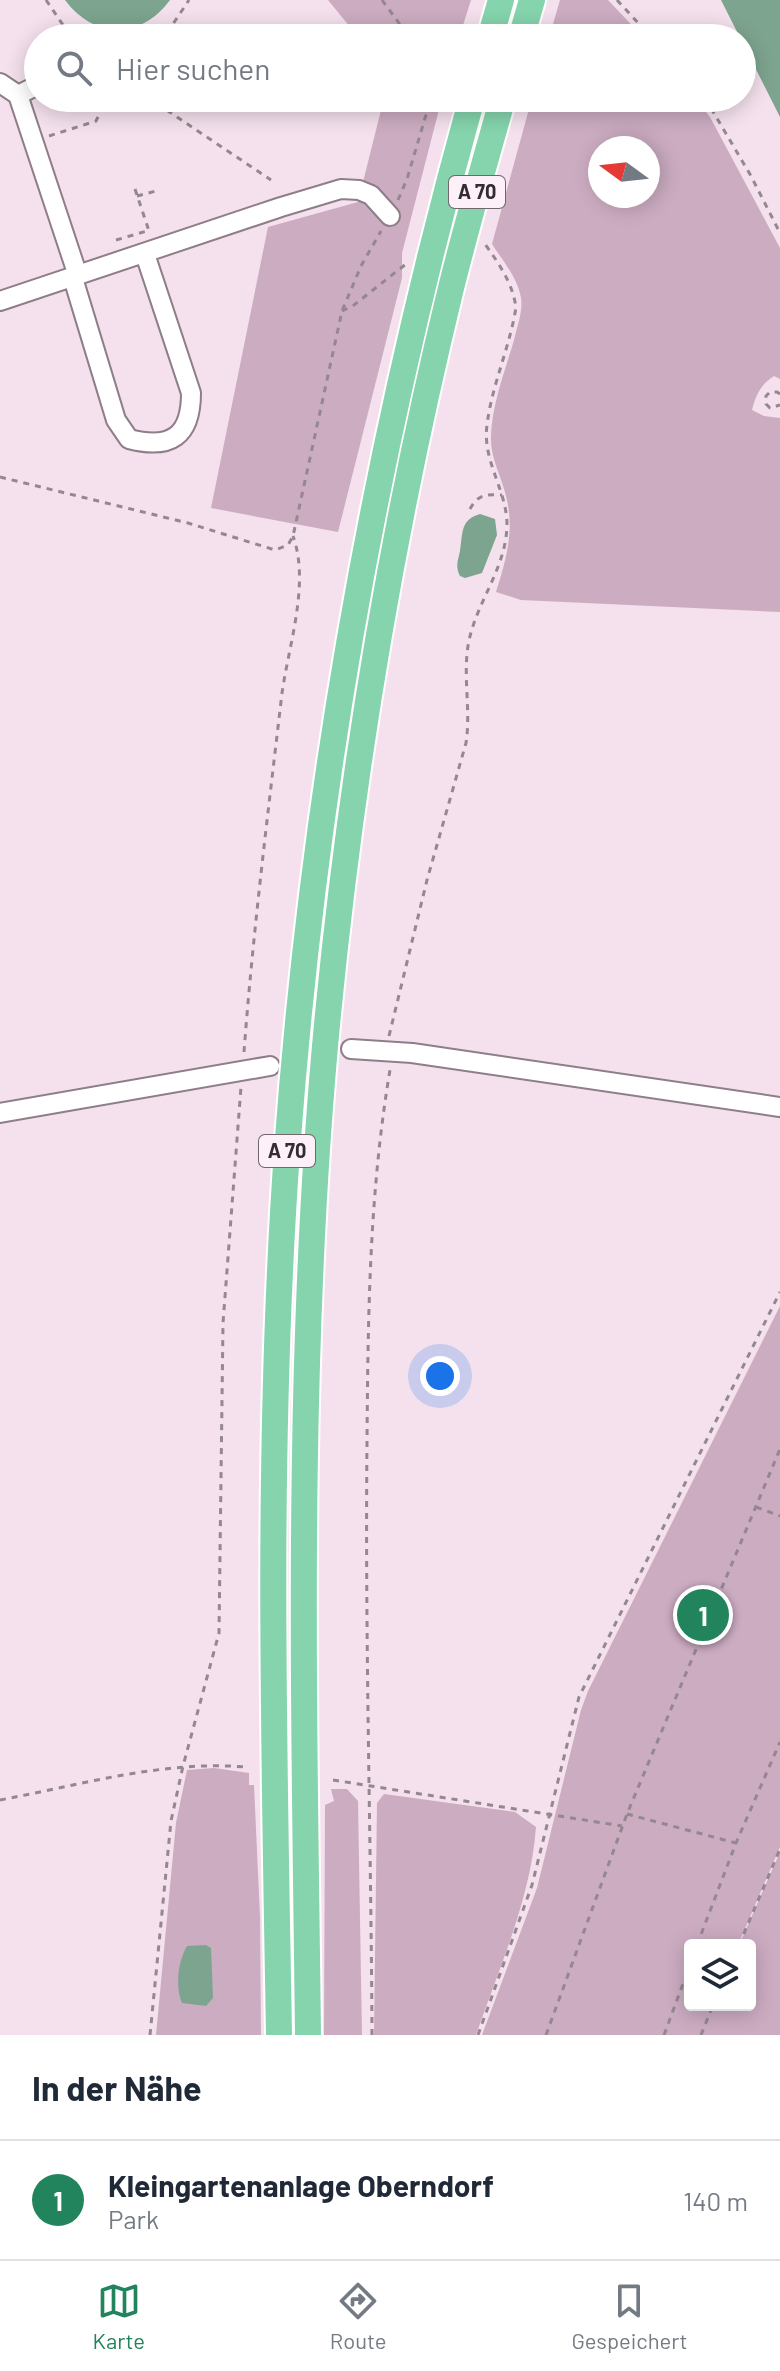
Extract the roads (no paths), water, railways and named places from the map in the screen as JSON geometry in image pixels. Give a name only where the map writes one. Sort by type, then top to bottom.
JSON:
[{"type":"highway","points":[[494,24],[501,0]]},
{"type":"highway","points":[[525,24],[532,0]]},
{"type":"highway","name":"A 70","points":[[279,2035],[274,1648],[277,1422],[282,1256],[294,1065],[310,910],[339,703],[415,273],[467,112]]},
{"type":"highway","name":"A 70","points":[[308,2035],[303,1548],[309,1295],[328,1017],[357,777],[379,634],[412,464],[452,285],[499,112]]},
{"type":"street","points":[[0,83],[18,95],[76,277],[116,420],[129,439],[147,444],[170,441],[184,430],[191,415],[191,393],[150,253]]},
{"type":"street","points":[[18,95],[24,92]]},
{"type":"street","points":[[0,301],[341,189],[359,190],[371,195],[390,216]]},
{"type":"street","points":[[351,1049],[389,1050],[780,1107]]},
{"type":"street","points":[[0,1113],[270,1066]]},
{"type":"place","name":"Kleingartenanlage Oberndorf","points":[[703,1615]]}]
